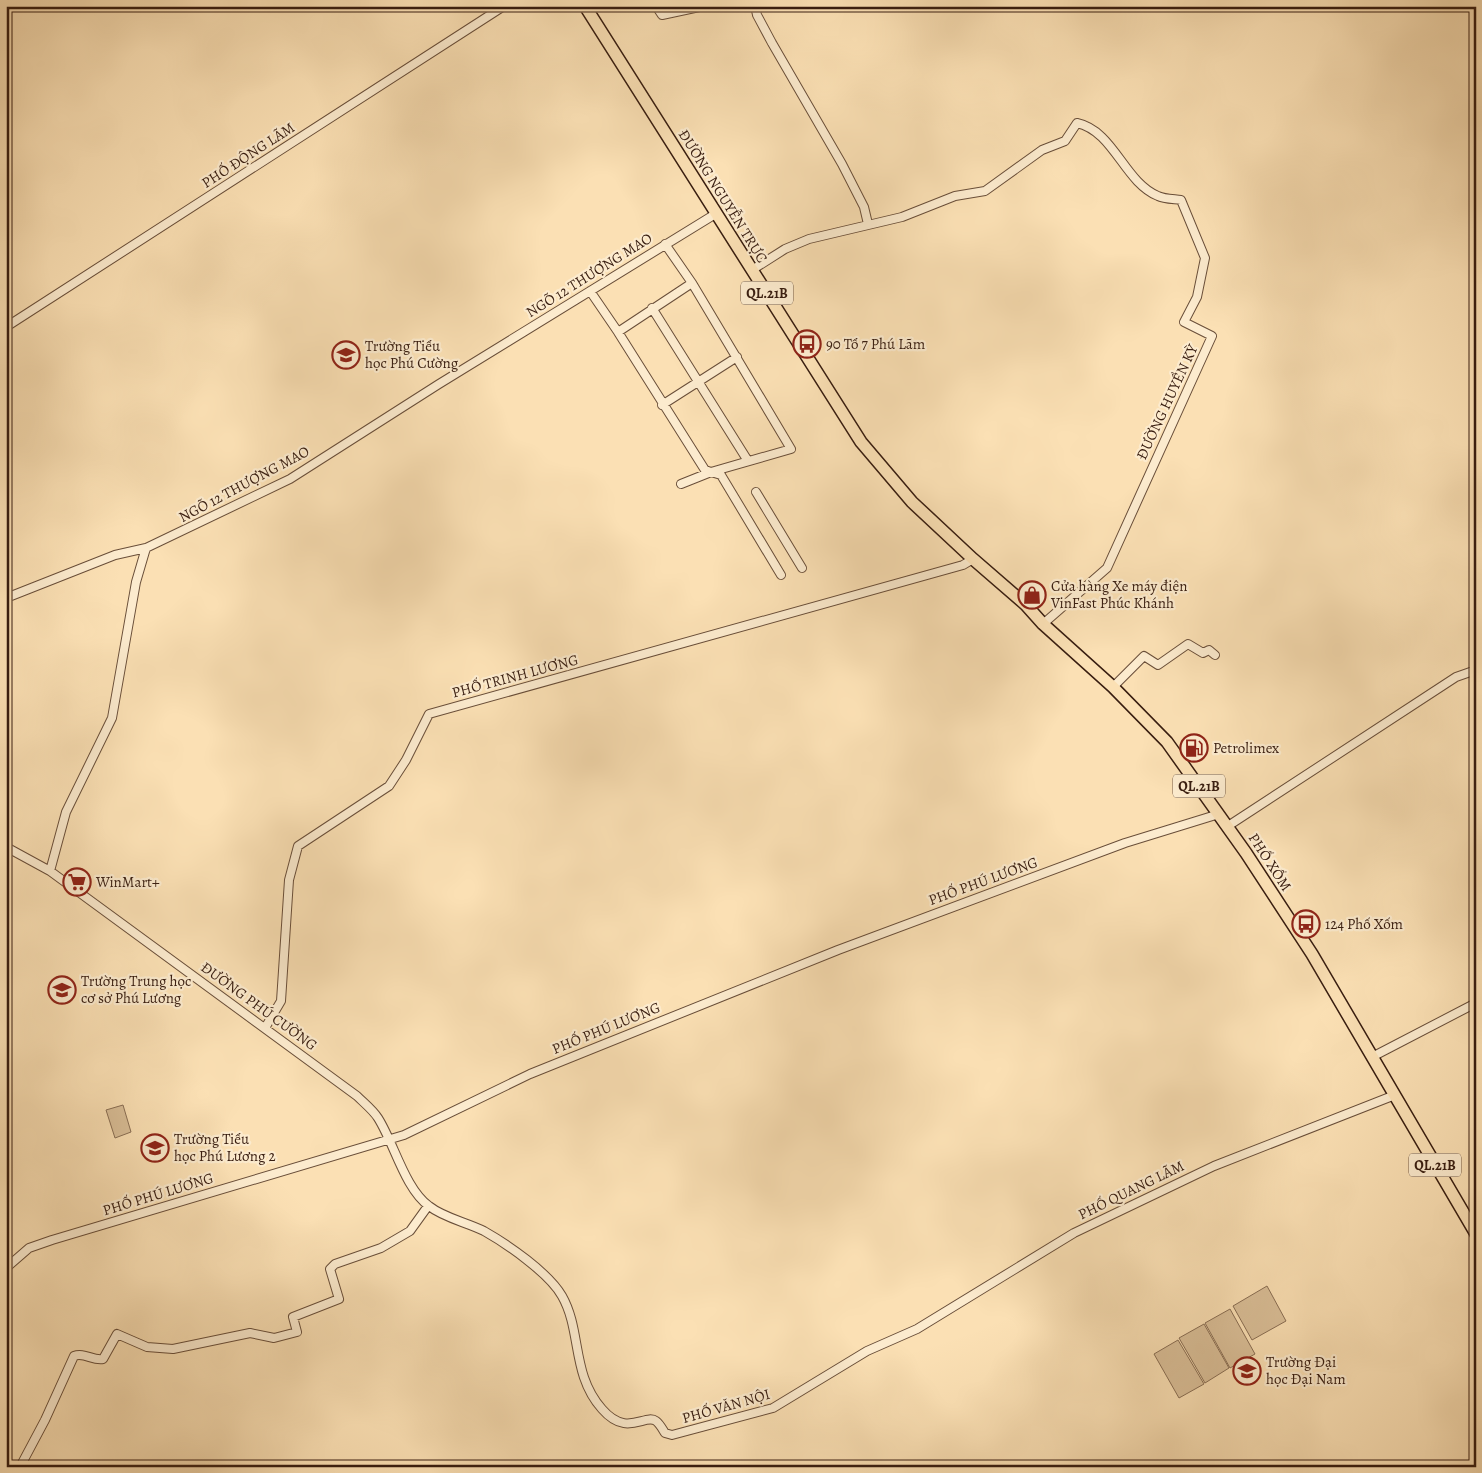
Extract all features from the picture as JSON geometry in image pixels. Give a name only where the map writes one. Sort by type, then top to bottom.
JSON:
[{"type":"highway","name":"ĐƯỜNG NGUYỄN TRỰC","points":[[585,6],[861,442],[912,502],[973,559]]},
{"type":"highway","name":"PHỐ XỐM","points":[[973,559],[1026,605],[1043,624],[1113,687],[1167,742],[1228,826],[1312,954],[1476,1234]]},
{"type":"street","name":"PHỐ ĐỘNG LÃM","points":[[6,327],[504,6]]},
{"type":"street","points":[[656,6],[662,15],[704,6]]},
{"type":"street","points":[[755,6],[757,15],[842,164],[864,208],[868,224]]},
{"type":"street","name":"ĐƯỜNG HUYỀN KỲ","points":[[752,270],[785,249],[809,239],[902,217],[955,196],[985,191],[1042,150],[1065,141],[1077,123],[1102,138],[1143,186],[1158,196],[1181,200],[1205,258],[1197,297],[1184,322],[1212,336],[1107,568],[1043,624]]},
{"type":"street","name":"NGÕ 12 THƯỢNG MAO","points":[[6,598],[115,555],[146,548],[290,479],[716,214]]},
{"type":"street","points":[[665,244],[692,283],[791,448],[711,472],[681,484]]},
{"type":"street","points":[[618,332],[692,283]]},
{"type":"street","points":[[590,292],[618,332],[704,470],[721,474],[781,575]]},
{"type":"street","points":[[652,308],[748,461]]},
{"type":"street","points":[[662,405],[737,357]]},
{"type":"street","points":[[756,492],[802,568]]},
{"type":"street","points":[[50,871],[66,812],[112,718],[136,582],[146,548]]},
{"type":"street","name":"PHỐ TRINH LƯƠNG","points":[[265,1028],[281,1000],[289,880],[298,846],[389,786],[406,760],[429,714],[963,566],[973,559]]},
{"type":"street","points":[[1113,687],[1144,656],[1158,665],[1188,644],[1203,653],[1209,650],[1215,655]]},
{"type":"street","points":[[1228,826],[1457,679],[1476,670]]},
{"type":"street","name":"PHỐ PHÚ LƯƠNG","points":[[6,1268],[29,1248],[52,1240],[404,1135],[530,1074],[838,950],[1125,843],[1219,814]]},
{"type":"street","name":"ĐƯỜNG PHÚ CƯỜNG","points":[[6,848],[50,871],[357,1096],[377,1116],[390,1139],[409,1182],[428,1206],[459,1220]]},
{"type":"street","points":[[1372,1057],[1476,1003]]},
{"type":"street","name":"PHỐ QUANG LÃM","points":[[893,1338],[916,1328],[1083,1229],[1214,1166],[1395,1095]]},
{"type":"street","points":[[20,1467],[45,1420],[74,1356],[78,1354],[97,1360],[103,1359],[117,1334],[147,1347],[173,1349],[250,1333],[274,1338],[297,1332],[293,1316],[339,1299],[330,1274],[330,1269],[335,1264],[382,1248],[410,1231],[428,1206]]},
{"type":"street","name":"PHỐ VĂN NỘI","points":[[459,1220],[491,1236],[550,1279],[566,1305],[583,1376],[590,1393],[613,1420],[627,1425],[650,1419],[656,1421],[665,1433],[672,1435],[755,1414],[773,1408],[893,1338]]},
{"type":"shaded area","points":[[123,1105],[131,1132],[115,1138],[106,1110]]},
{"type":"shaded area","points":[[1267,1286],[1286,1321],[1252,1340],[1233,1306]]},
{"type":"shaded area","points":[[1230,1309],[1255,1354],[1230,1368],[1205,1323]]},
{"type":"shaded area","points":[[1204,1324],[1229,1368],[1205,1383],[1179,1338]]},
{"type":"shaded area","points":[[1178,1340],[1204,1384],[1179,1398],[1154,1354]]},
{"type":"place","name":"90 Tổ 7 Phú Lãm","points":[[807,344]]},
{"type":"place","name":"Trường Tiểu học Phú Cường","points":[[346,355]]},
{"type":"place","name":"Cửa hàng Xe máy điện VinFast Phúc Khánh","points":[[1032,595]]},
{"type":"place","name":"Petrolimex","points":[[1194,748]]},
{"type":"place","name":"WinMart+","points":[[77,882]]},
{"type":"place","name":"124 Phố Xốm","points":[[1306,924]]},
{"type":"place","name":"Trường Trung học cơ sở Phú Lương","points":[[62,990]]},
{"type":"place","name":"Trường Tiểu học Phú Lương 2","points":[[155,1148]]},
{"type":"place","name":"Trường Đại học Đại Nam","points":[[1247,1371]]}]
